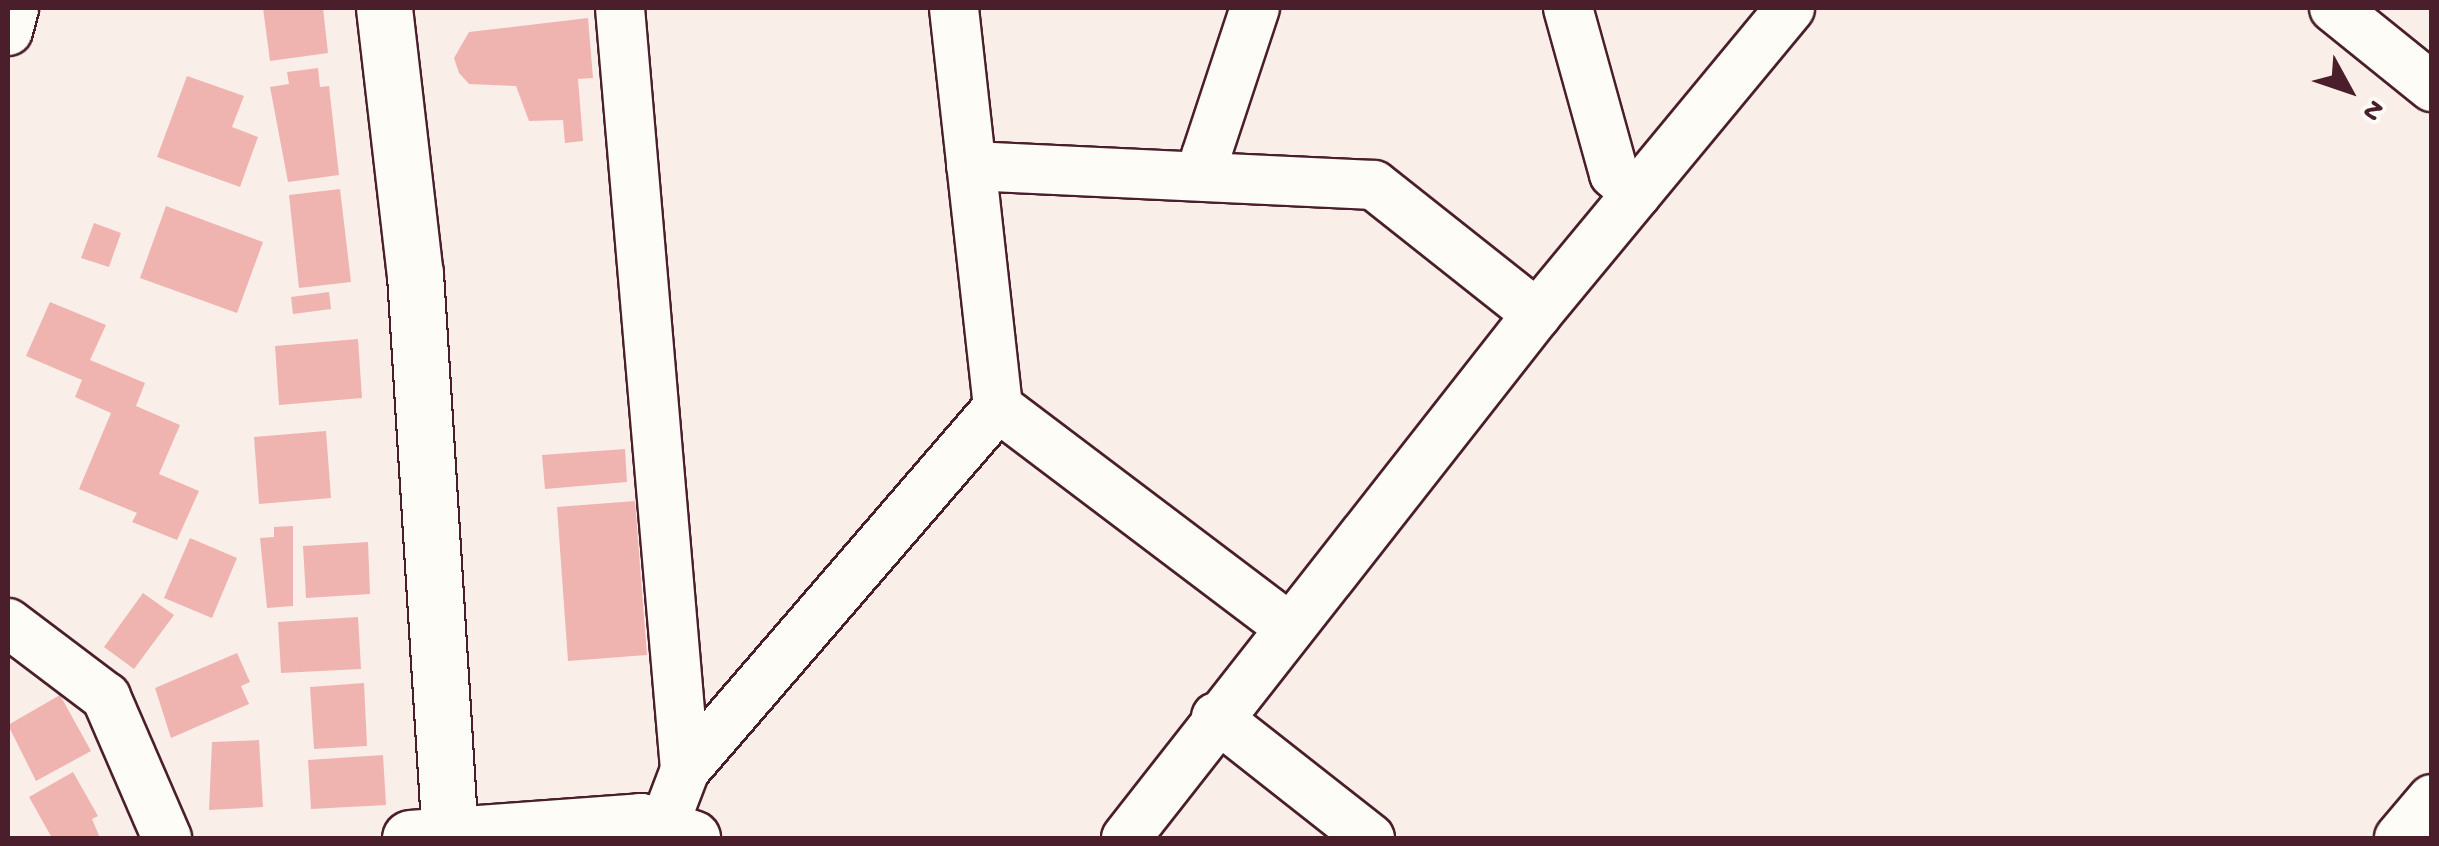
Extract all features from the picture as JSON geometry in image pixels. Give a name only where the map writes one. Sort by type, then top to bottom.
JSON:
[{"type":"street","points":[[8,32],[14,8]]},
{"type":"street","points":[[384,8],[415,274],[436,838],[640,820],[678,832],[685,770],[620,8]]},
{"type":"street","points":[[954,8],[998,407],[1289,627]]},
{"type":"street","points":[[1206,177],[1206,156],[1255,8]]},
{"type":"street","points":[[1568,8],[1614,174],[1637,194]]},
{"type":"street","points":[[1126,838],[1216,716],[1537,314],[1790,8]]},
{"type":"street","points":[[2334,8],[2432,87]]},
{"type":"street","points":[[972,166],[1374,185],[1537,314]]},
{"type":"street","points":[[685,770],[998,407]]},
{"type":"street","points":[[8,623],[106,696],[167,838]]},
{"type":"street","points":[[1216,716],[1370,838]]},
{"type":"street","points":[[2400,838],[2432,799]]},
{"type":"building","points":[[263,8],[323,8],[328,53],[270,61]]},
{"type":"building","points":[[588,18],[593,78],[578,79],[583,141],[565,143],[563,120],[529,121],[516,86],[469,84],[459,73],[454,58],[469,32]]},
{"type":"building","points":[[318,68],[320,87],[329,86],[339,175],[288,182],[270,87],[289,84],[287,72]]},
{"type":"building","points":[[187,76],[244,96],[232,127],[258,137],[240,187],[157,157]]},
{"type":"building","points":[[340,189],[351,282],[299,288],[289,195]]},
{"type":"building","points":[[166,206],[263,242],[237,313],[140,278]]},
{"type":"building","points":[[94,223],[121,233],[109,267],[81,258]]},
{"type":"building","points":[[329,292],[331,309],[293,314],[291,297]]},
{"type":"building","points":[[50,302],[106,325],[90,360],[145,383],[136,406],[180,425],[159,474],[199,491],[177,540],[132,522],[137,513],[79,489],[111,413],[75,397],[82,380],[26,356]]},
{"type":"building","points":[[358,339],[362,398],[279,405],[275,346]]},
{"type":"building","points":[[326,431],[331,498],[259,504],[254,437]]},
{"type":"building","points":[[625,449],[627,482],[545,489],[542,455]]},
{"type":"building","points":[[635,501],[647,655],[568,661],[557,507]]},
{"type":"building","points":[[293,526],[293,606],[267,608],[260,538],[274,537],[274,527]]},
{"type":"building","points":[[190,538],[237,558],[212,618],[164,598]]},
{"type":"building","points":[[368,542],[370,594],[306,598],[303,546]]},
{"type":"building","points":[[143,593],[174,615],[134,669],[104,647]]},
{"type":"building","points":[[358,617],[361,669],[281,673],[278,622]]},
{"type":"building","points":[[237,653],[250,682],[241,686],[249,704],[171,738],[155,688]]},
{"type":"building","points":[[364,683],[367,746],[314,749],[310,687]]},
{"type":"building","points":[[60,695],[91,751],[36,781],[8,725]]},
{"type":"building","points":[[259,740],[263,807],[209,810],[212,742]]},
{"type":"building","points":[[383,755],[386,805],[311,809],[308,760]]},
{"type":"building","points":[[73,772],[98,816],[92,819],[100,838],[52,838],[29,797]]}]
